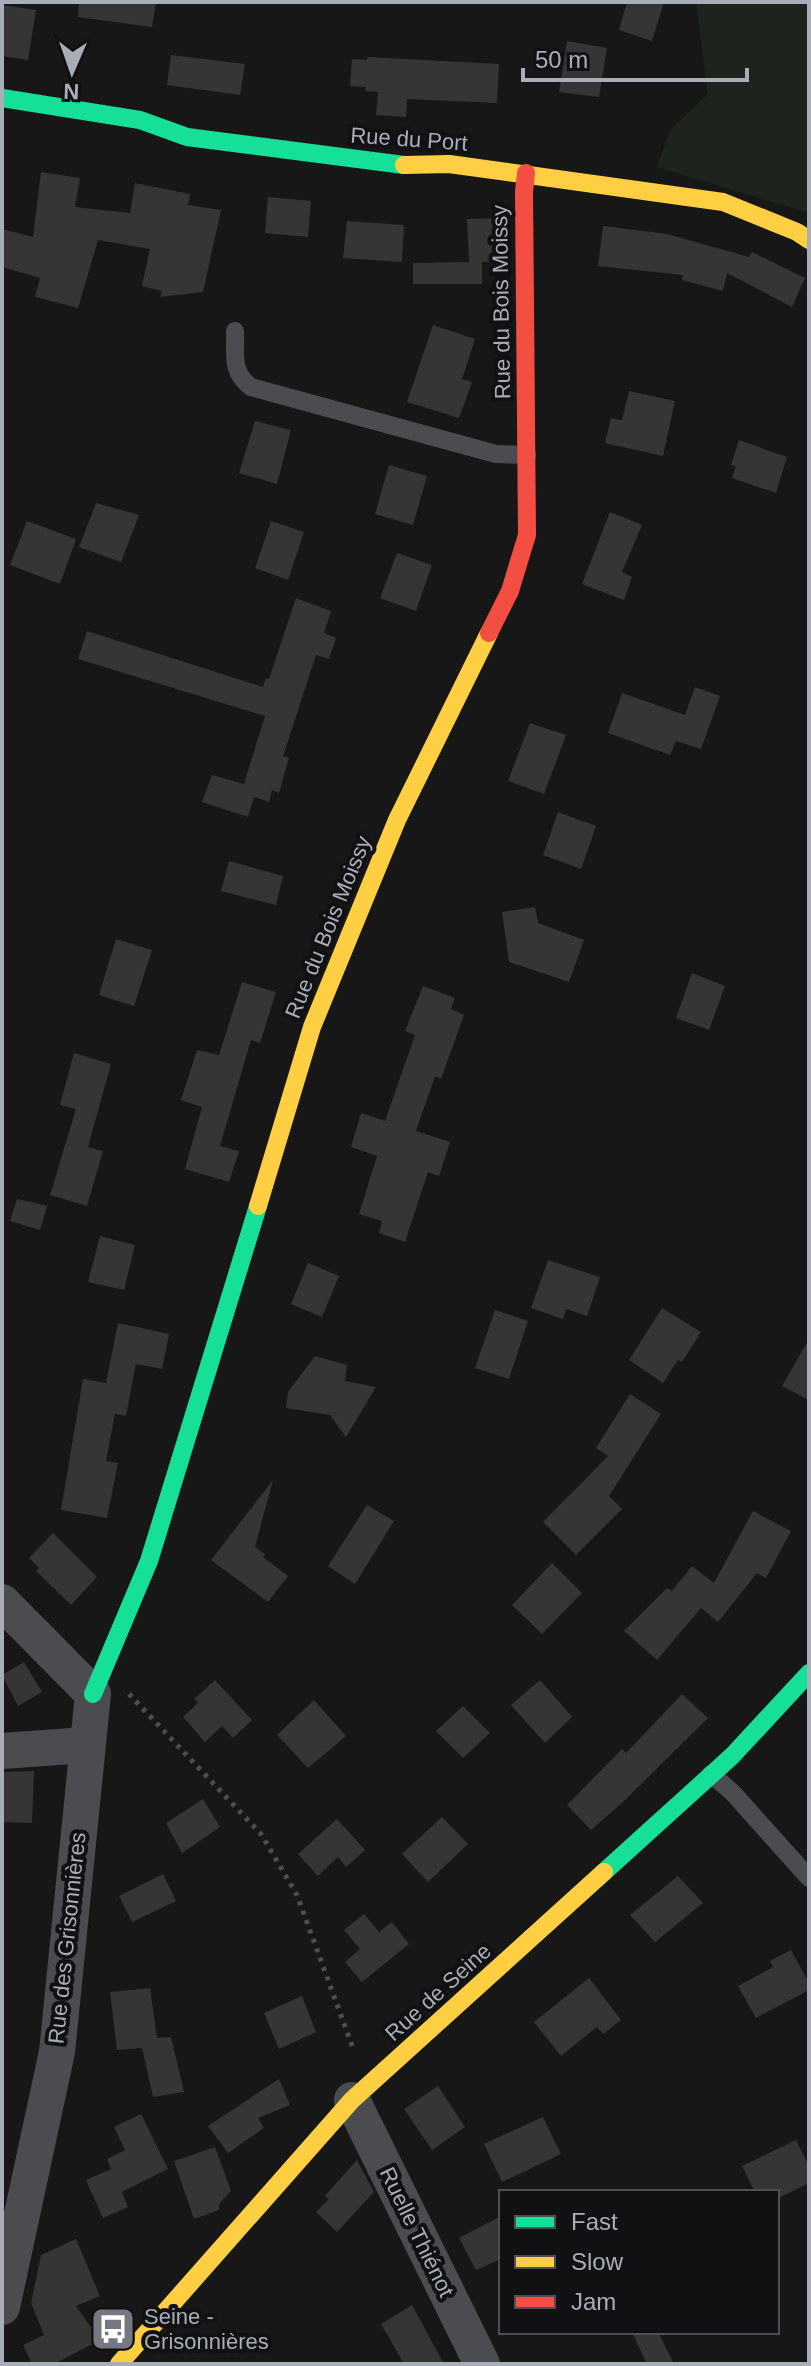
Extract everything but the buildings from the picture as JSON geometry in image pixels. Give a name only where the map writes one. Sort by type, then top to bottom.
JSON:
[{"type":"street","name":"Rue du Port","points":[[2,98],[140,120],[187,137],[393,165],[449,164],[526,173],[723,202],[797,232],[809,240]]},
{"type":"street","name":"Rue du Bois Moissy","points":[[98,1680],[154,1547],[312,1027],[397,820],[510,591],[527,535],[526,173]]},
{"type":"street","points":[[2,1602],[98,1680]]},
{"type":"street","name":"Rue de Seine","points":[[119,2364],[363,2091],[711,1774],[782,1705],[809,1673]]},
{"type":"street","name":"Rue des Grisonnières","points":[[2,2307],[57,2052],[86,1745],[98,1680]]},
{"type":"street","points":[[2,1751],[86,1745]]},
{"type":"street","name":"Ruelle Thiénot","points":[[363,2091],[482,2364]]},
{"type":"lane","points":[[235,331],[236,370],[239,378],[251,387],[496,454],[527,455]]},
{"type":"lane","points":[[711,1774],[733,1793],[809,1878]]},
{"type":"path","points":[[98,1680],[261,1834],[297,1895],[354,2051],[363,2091]]},
{"type":"shaded area","points":[[696,2],[809,2],[809,213],[657,167],[670,130],[708,94]]},
{"type":"traffic: fast","points":[[2,98],[140,120],[187,137],[404,165]]},
{"type":"traffic: fast","points":[[93,1694],[149,1561],[258,1206]]},
{"type":"traffic: fast","points":[[604,1872],[732,1756],[809,1673]]},
{"type":"traffic: slow","points":[[404,165],[449,164],[723,202],[797,232],[809,240]]},
{"type":"traffic: slow","points":[[258,1206],[312,1027],[397,820],[489,633]]},
{"type":"traffic: slow","points":[[119,2364],[352,2100],[604,1872]]},
{"type":"traffic: jam","points":[[489,633],[510,591],[527,535],[526,173]]},
{"type":"place","name":"Seine - Grisonnières","points":[[113,2329]]}]
